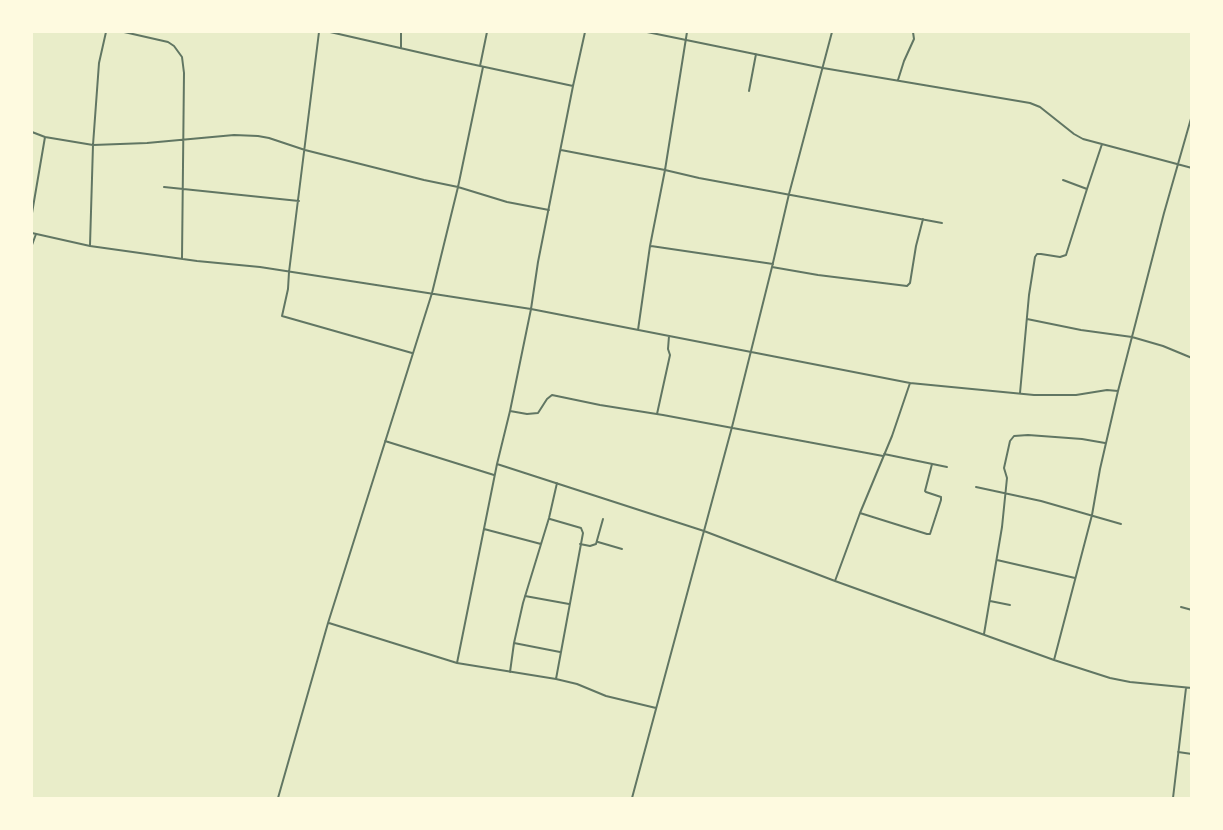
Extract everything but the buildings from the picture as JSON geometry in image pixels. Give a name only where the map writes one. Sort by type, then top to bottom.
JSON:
[{"type":"street","points":[[90,246],[93,145],[99,63],[106,32]]},
{"type":"street","points":[[124,32],[168,42],[182,57],[184,73],[182,259]]},
{"type":"street","points":[[319,32],[288,289],[282,316],[412,353]]},
{"type":"street","points":[[330,32],[573,86]]},
{"type":"street","points":[[400,48],[401,32]]},
{"type":"street","points":[[278,798],[328,623],[432,293],[458,187],[487,32]]},
{"type":"street","points":[[457,663],[494,475],[531,309],[560,150],[585,32]]},
{"type":"street","points":[[647,32],[824,68],[1030,103],[1047,112],[1077,136],[1191,168]]},
{"type":"street","points":[[638,330],[687,32]]},
{"type":"street","points":[[632,798],[732,428],[789,194],[832,32]]},
{"type":"street","points":[[898,80],[914,39],[914,32]]},
{"type":"street","points":[[749,91],[756,54]]},
{"type":"street","points":[[1054,660],[1092,515],[1118,391],[1191,116]]},
{"type":"street","points":[[32,132],[45,137],[93,145],[252,135],[458,187],[507,202],[549,210]]},
{"type":"street","points":[[32,213],[45,137]]},
{"type":"street","points":[[1020,393],[1036,255],[1060,257],[1066,255],[1102,144]]},
{"type":"street","points":[[560,150],[942,223]]},
{"type":"street","points":[[1063,180],[1087,189]]},
{"type":"street","points":[[164,187],[299,201]]},
{"type":"street","points":[[650,246],[829,276],[907,286],[910,283],[923,219]]},
{"type":"street","points":[[32,233],[90,246],[260,267],[531,309],[910,383],[1034,395],[1076,395],[1107,390],[1118,391]]},
{"type":"street","points":[[32,245],[36,234]]},
{"type":"street","points":[[1027,319],[1132,337],[1163,346],[1191,358]]},
{"type":"street","points":[[657,414],[670,356],[669,336]]},
{"type":"street","points":[[835,581],[910,383]]},
{"type":"street","points":[[510,411],[538,414],[552,395],[947,467]]},
{"type":"street","points":[[984,634],[1002,527],[1007,478],[1004,468],[1010,441],[1014,436],[1028,435],[1106,443]]},
{"type":"street","points":[[385,441],[494,475]]},
{"type":"street","points":[[497,464],[704,531],[1054,660],[1110,678],[1191,688]]},
{"type":"street","points":[[860,513],[930,534],[941,500],[941,497],[925,491],[932,464]]},
{"type":"street","points":[[510,672],[525,596],[549,518],[557,483]]},
{"type":"street","points":[[976,487],[1041,501],[1121,524]]},
{"type":"street","points":[[549,518],[581,528],[582,533],[556,679]]},
{"type":"street","points":[[580,544],[594,546],[598,542],[603,519]]},
{"type":"street","points":[[484,529],[541,544]]},
{"type":"street","points":[[598,542],[622,549]]},
{"type":"street","points":[[997,560],[1075,578]]},
{"type":"street","points":[[525,596],[569,604]]},
{"type":"street","points":[[990,601],[1010,605]]},
{"type":"street","points":[[1181,608],[1191,609]]},
{"type":"street","points":[[328,623],[457,663],[556,679],[577,684],[606,696],[656,708]]},
{"type":"street","points":[[514,643],[560,652]]},
{"type":"street","points":[[1173,798],[1185,688]]},
{"type":"street","points":[[1178,752],[1191,754]]}]
